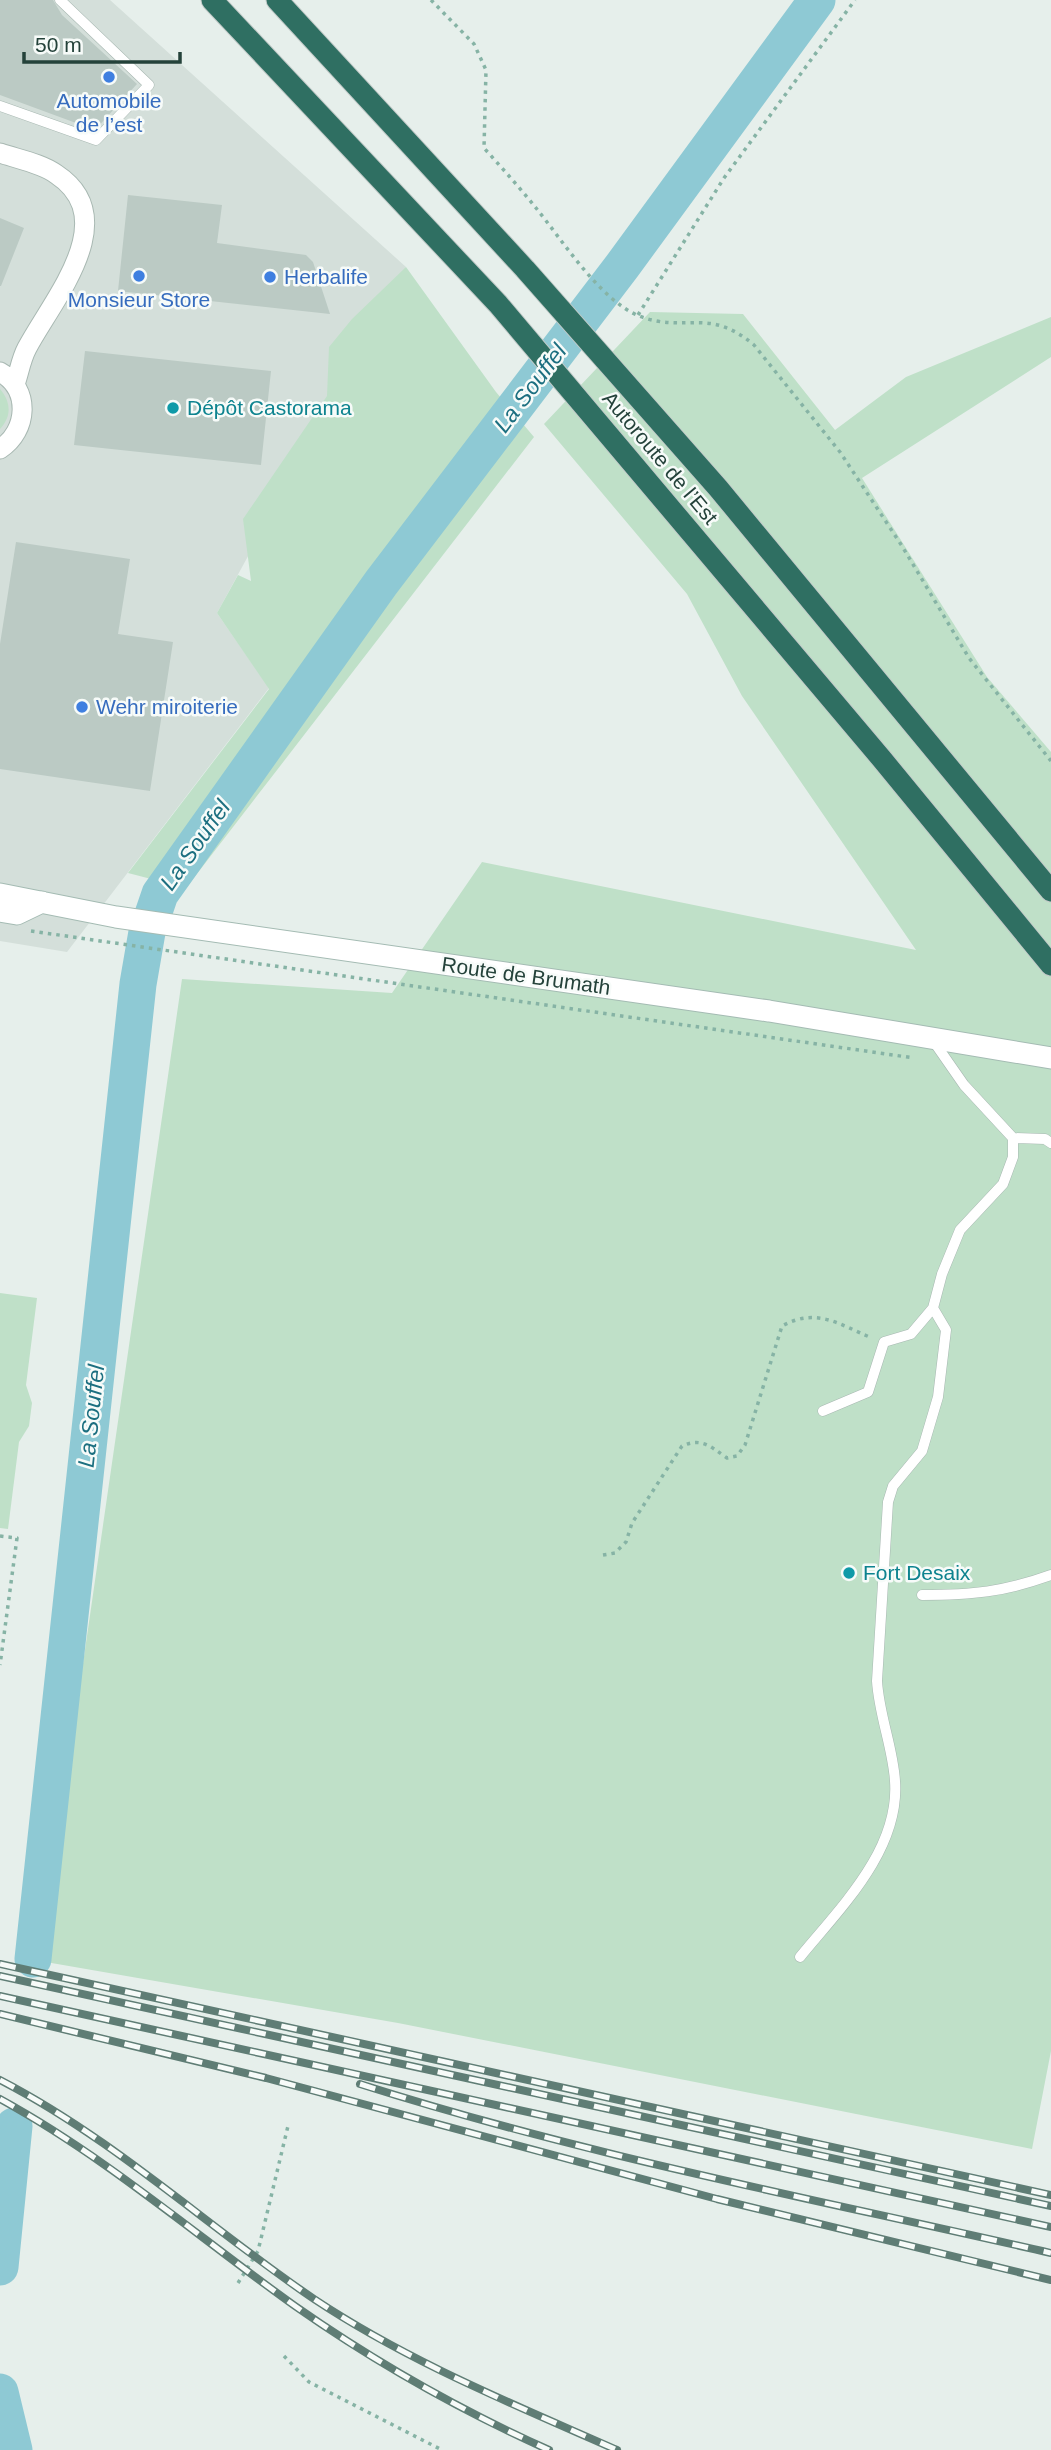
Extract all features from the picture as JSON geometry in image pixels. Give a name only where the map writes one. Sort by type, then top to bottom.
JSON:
[{"type":"highway","name":"Autoroute de l’Est","points":[[212,0],[498,304],[1051,965]]},
{"type":"highway","name":"Autoroute de l’Est","points":[[277,0],[525,269],[736,509],[1051,891]]},
{"type":"main road","name":"Route de Brumath","points":[[0,894],[116,917],[769,1011],[1044,1057]]},
{"type":"main road","points":[[0,911],[17,914],[42,902]]},
{"type":"street","points":[[0,153],[55,173],[77,193],[86,214],[85,236],[60,294],[26,350],[15,384]]},
{"type":"street","points":[[0,363],[26,350]]},
{"type":"street","points":[[0,372],[15,384],[21,397],[21,423],[16,435],[0,449]]},
{"type":"lane","points":[[0,106],[96,140],[149,85],[60,0]]},
{"type":"lane","points":[[823,1411],[868,1392],[884,1342],[911,1334],[933,1308],[942,1274],[960,1230],[1003,1184],[1013,1157],[1013,1138],[964,1085],[932,1039]]},
{"type":"lane","points":[[1013,1138],[1045,1139],[1051,1143]]},
{"type":"lane","points":[[800,1957],[860,1883],[884,1838],[895,1801],[895,1779],[878,1709],[877,1681],[888,1502],[893,1486],[922,1451],[938,1397],[946,1330],[933,1308]]},
{"type":"lane","points":[[922,1595],[976,1595],[1012,1589],[1051,1575]]},
{"type":"path","points":[[431,0],[474,44],[486,70],[484,148],[590,274],[618,303],[638,315],[661,322],[719,323],[737,331],[754,345],[839,452],[902,546],[969,658],[1051,761]]},
{"type":"path","points":[[638,315],[724,178],[855,0]]},
{"type":"path","points":[[24,930],[949,1063]]},
{"type":"path","points":[[603,1555],[615,1553],[626,1542],[632,1523],[682,1446],[694,1441],[706,1443],[727,1458],[737,1456],[745,1446],[782,1326],[800,1315],[824,1318],[884,1342]]},
{"type":"path","points":[[0,1536],[17,1538],[0,1665]]},
{"type":"path","points":[[0,1600],[8,1601]]},
{"type":"path","points":[[238,2283],[258,2251],[288,2126]]},
{"type":"path","points":[[284,2356],[309,2382],[442,2450]]},
{"type":"shaded area","points":[[0,0],[110,0],[406,267],[217,613],[269,688],[67,952],[0,941]]},
{"type":"green space","points":[[406,267],[496,392],[534,437],[186,888],[128,873],[269,689],[217,613],[238,575],[251,581],[243,519],[327,396],[329,347],[352,319]]},
{"type":"green space","points":[[650,312],[743,314],[835,430],[906,377],[1051,317],[1051,357],[862,478],[987,677],[1051,752],[1051,2051],[1032,2149],[398,2023],[40,1961],[182,979],[392,993],[482,862],[916,950],[742,696],[687,594],[544,424]]},
{"type":"green space","points":[[0,389],[9,409],[7,419],[0,429]]},
{"type":"green space","points":[[0,1293],[37,1298],[26,1385],[32,1403],[29,1426],[19,1442],[8,1529],[0,1528]]},
{"type":"green space","points":[[0,2119],[14,2125],[0,2232]]},
{"type":"building","points":[[0,0],[53,0],[62,15],[137,84],[95,130],[0,95]]},
{"type":"building","points":[[128,195],[222,205],[217,243],[306,255],[313,262],[330,314],[118,291]]},
{"type":"building","points":[[0,218],[24,228],[1,286],[0,286]]},
{"type":"building","name":"Dépôt Castorama","points":[[85,351],[271,371],[261,465],[74,445]]},
{"type":"building","name":"Wehr miroiterie","points":[[16,542],[130,559],[118,634],[173,642],[150,791],[0,769],[0,644]]},
{"type":"waterway","name":"La Souffel","points":[[33,1959],[138,984],[147,932],[160,894],[381,583],[623,265],[817,0]]},
{"type":"waterway","name":"La Souffel","points":[[0,2267],[14,2126]]},
{"type":"waterway","name":"La Souffel","points":[[0,2392],[14,2450]]},
{"type":"railway","points":[[0,1964],[1051,2195]]},
{"type":"railway","points":[[0,1976],[1051,2206]]},
{"type":"railway","points":[[0,1996],[1051,2227]]},
{"type":"railway","points":[[0,2014],[266,2078],[717,2199],[1051,2280]]},
{"type":"railway","points":[[0,2080],[42,2103],[122,2156],[275,2271],[350,2322],[462,2381],[617,2450]]},
{"type":"railway","points":[[360,2084],[445,2110],[617,2155],[1051,2253]]},
{"type":"railway","points":[[0,2099],[77,2146],[295,2306],[387,2366],[451,2402],[549,2450]]},
{"type":"place","name":"Automobile de l’est","points":[[109,77]]},
{"type":"place","name":"Monsieur Store","points":[[139,276]]},
{"type":"place","name":"Herbalife","points":[[270,277]]},
{"type":"place","name":"Dépôt Castorama","points":[[173,408]]},
{"type":"place","name":"Wehr miroiterie","points":[[82,707]]},
{"type":"place","name":"Fort Desaix","points":[[849,1573]]}]
